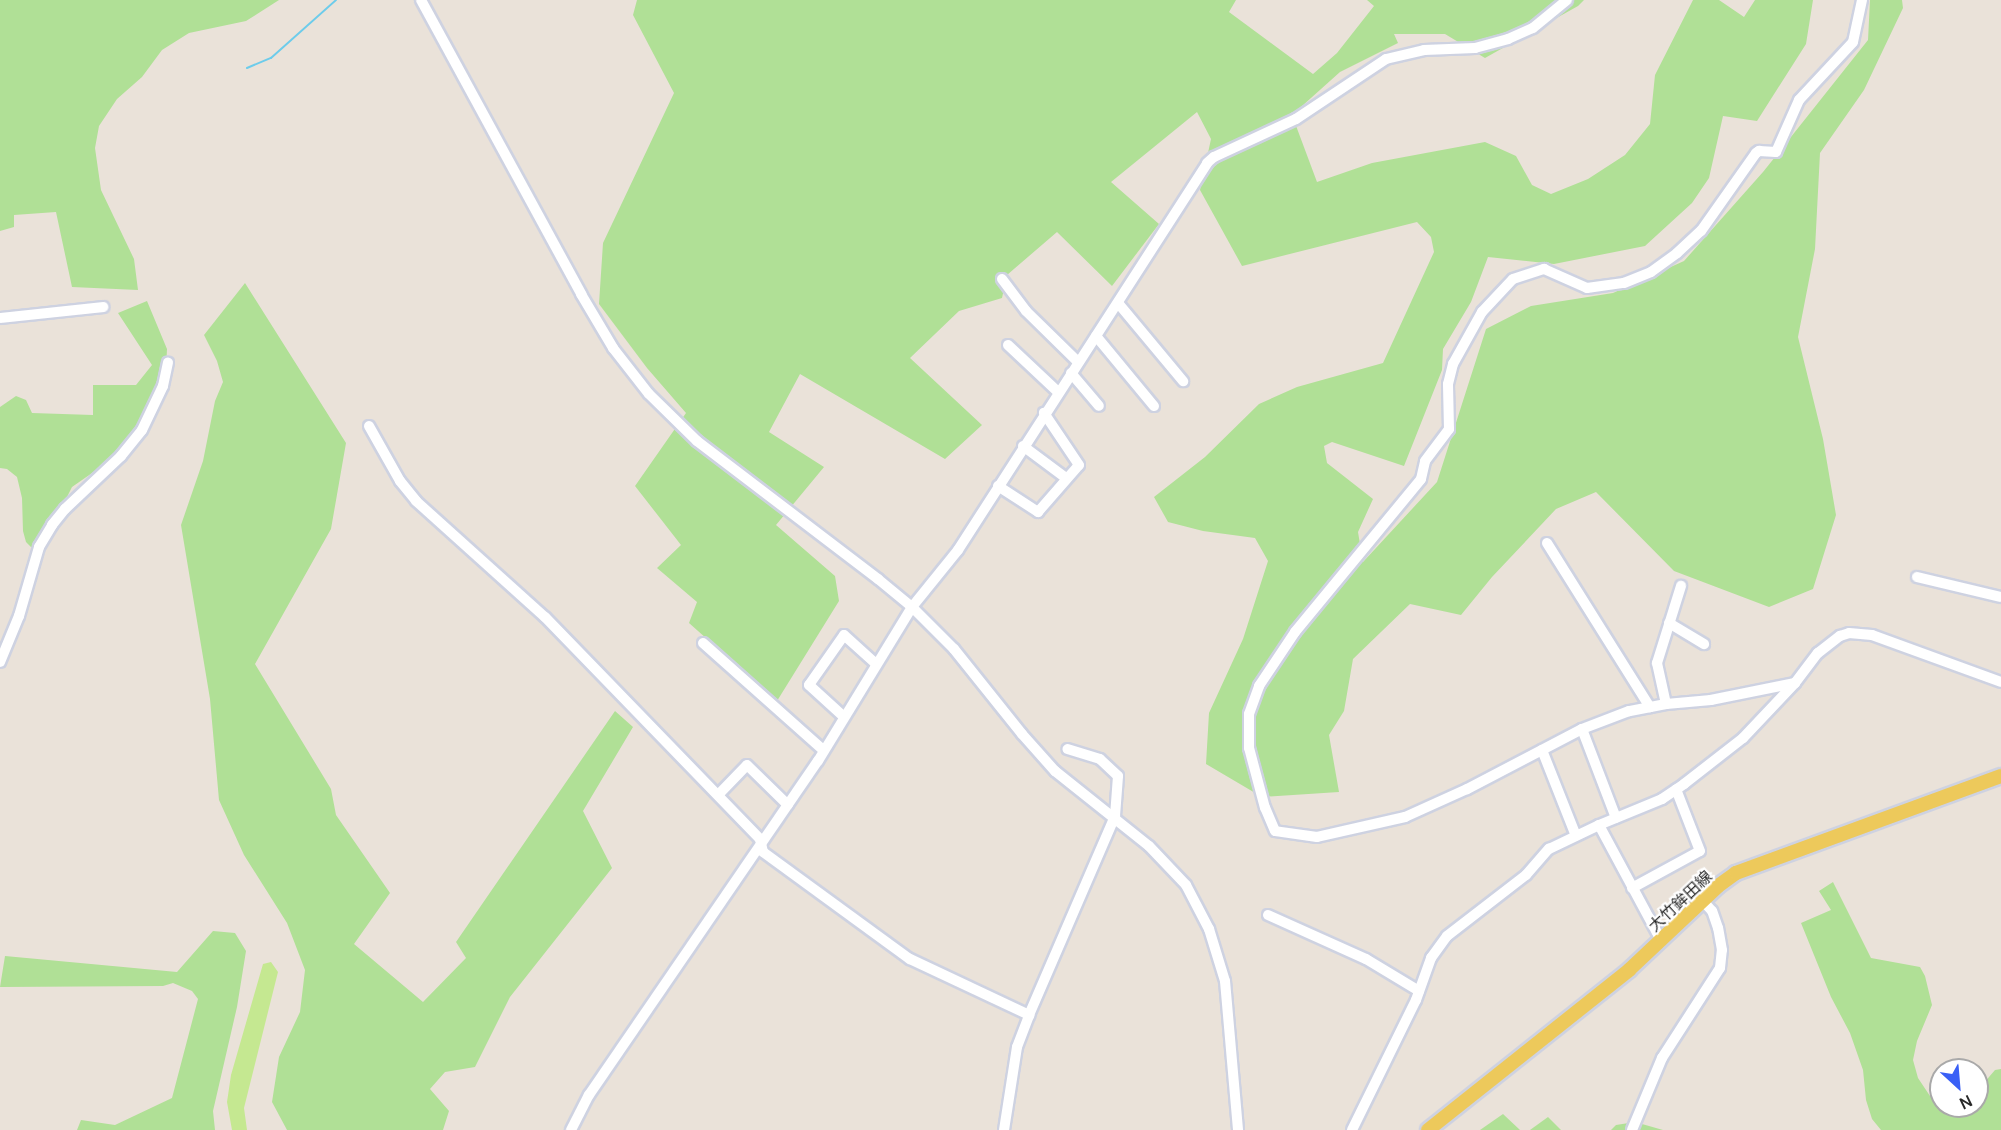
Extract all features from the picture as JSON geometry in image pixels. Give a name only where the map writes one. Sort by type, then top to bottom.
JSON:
[{"type":"main road","name":"大竹鉾田線","points":[[1428,1130],[1579,1012],[1661,940],[1702,900],[1736,873],[2001,776]]},
{"type":"street","points":[[421,0],[581,294],[613,348],[649,394],[697,441],[912,607],[954,649],[1022,734],[1055,771],[1115,816],[1176,872],[1209,928],[1218,953],[1229,1009],[1238,1130]]},
{"type":"street","points":[[571,1130],[589,1095],[788,805],[912,607],[958,550],[1200,172],[1214,157],[1296,119],[1386,59],[1424,50],[1474,48],[1508,39],[1541,23],[1567,0]]},
{"type":"street","points":[[1795,683],[1711,700],[1666,704],[1629,711],[1582,729],[1405,817],[1317,837],[1275,831],[1265,808],[1249,748],[1247,731],[1249,714],[1259,686],[1295,632],[1420,478],[1425,461],[1449,429],[1448,384],[1453,364],[1482,312],[1513,279],[1544,269],[1587,288],[1624,283],[1651,272],[1677,253],[1701,231],[1756,153],[1759,151],[1776,152],[1798,100],[1853,42],[1862,0]]},
{"type":"street","points":[[1002,279],[1026,311],[1078,362]]},
{"type":"street","points":[[1118,303],[1183,381]]},
{"type":"street","points":[[0,318],[103,307]]},
{"type":"street","points":[[1096,336],[1154,406]]},
{"type":"street","points":[[1008,345],[1058,392]]},
{"type":"street","points":[[0,662],[20,616],[39,548],[52,525],[65,509],[121,456],[142,430],[163,386],[168,363]]},
{"type":"street","points":[[1071,373],[1100,405]]},
{"type":"street","points":[[999,486],[1038,512],[1079,465],[1044,413]]},
{"type":"street","points":[[369,426],[400,481],[416,501],[545,617],[719,794],[760,839],[763,852],[910,959],[1029,1015]]},
{"type":"street","points":[[1023,446],[1066,478]]},
{"type":"street","points":[[1547,543],[1650,707]]},
{"type":"street","points":[[1917,577],[2001,597]]},
{"type":"street","points":[[1666,704],[1657,663],[1681,586]]},
{"type":"street","points":[[1669,623],[1704,644]]},
{"type":"street","points":[[1352,1130],[1419,991],[1431,958],[1447,936],[1526,875],[1549,849],[1662,799],[1743,738],[1795,683],[1818,653],[1840,636],[1860,633],[1898,643],[2001,682]]},
{"type":"street","points":[[843,716],[809,685],[844,635],[875,663]]},
{"type":"street","points":[[703,643],[823,750]]},
{"type":"street","points":[[1582,729],[1616,818]]},
{"type":"street","points":[[1004,1130],[1017,1047],[1115,816],[1118,776],[1100,759],[1067,749]]},
{"type":"street","points":[[1542,750],[1576,836]]},
{"type":"street","points":[[719,794],[747,765],[788,805]]},
{"type":"street","points":[[1632,888],[1700,851],[1676,789]]},
{"type":"street","points":[[1599,825],[1661,940]]},
{"type":"street","points":[[1632,1130],[1662,1058],[1720,968],[1722,950],[1718,928],[1712,911],[1702,900]]},
{"type":"street","points":[[1268,915],[1366,959],[1419,991]]},
{"type":"green space","points":[[0,0],[279,0],[246,21],[189,33],[162,50],[142,77],[117,99],[99,126],[95,148],[101,190],[134,259],[138,290],[72,287],[56,212],[14,215],[14,227],[0,231]]},
{"type":"green space","points":[[637,0],[1236,0],[1229,12],[1313,74],[1337,53],[1374,6],[1367,0],[1584,0],[1578,6],[1485,58],[1445,34],[1394,34],[1398,43],[1340,72],[1292,115],[1317,182],[1372,163],[1485,142],[1516,156],[1532,185],[1551,194],[1588,179],[1625,155],[1650,124],[1655,75],[1693,0],[1719,0],[1744,17],[1755,0],[1813,0],[1806,44],[1757,121],[1723,116],[1709,178],[1692,203],[1645,246],[1554,264],[1488,257],[1471,302],[1443,349],[1442,370],[1404,466],[1332,442],[1324,446],[1327,463],[1373,499],[1358,532],[1363,562],[1437,482],[1486,329],[1531,306],[1613,293],[1684,261],[1763,172],[1868,40],[1870,0],[1902,0],[1903,8],[1864,90],[1820,153],[1815,249],[1798,337],[1823,439],[1836,515],[1813,589],[1769,607],[1674,571],[1596,492],[1556,509],[1492,577],[1461,615],[1410,604],[1353,659],[1344,711],[1329,735],[1339,792],[1262,797],[1206,764],[1209,713],[1243,639],[1268,561],[1255,538],[1203,531],[1168,522],[1154,497],[1205,457],[1259,404],[1297,387],[1383,363],[1434,252],[1431,237],[1417,222],[1242,266],[1200,190],[1211,139],[1197,112],[1111,182],[1159,224],[1112,286],[1057,232],[1007,275],[1002,298],[959,311],[910,358],[982,425],[945,459],[800,374],[769,432],[824,467],[776,525],[835,576],[839,601],[777,701],[689,623],[697,602],[657,568],[681,545],[635,486],[686,413],[647,368],[599,304],[603,243],[674,93],[633,15]]},
{"type":"green space","points":[[245,283],[346,443],[331,529],[255,664],[331,789],[336,815],[390,893],[354,944],[423,1002],[466,958],[456,942],[615,711],[633,727],[583,811],[612,868],[510,997],[475,1067],[445,1072],[430,1089],[449,1111],[443,1130],[287,1130],[272,1102],[279,1057],[300,1012],[305,970],[287,923],[244,855],[219,800],[210,699],[181,525],[203,461],[215,401],[223,382],[217,361],[204,335]]},
{"type":"green space","points":[[147,301],[167,349],[166,370],[138,441],[72,487],[43,545],[33,549],[26,542],[23,531],[22,498],[17,477],[7,469],[0,468],[0,407],[16,396],[26,400],[32,413],[93,415],[93,385],[136,385],[152,365],[118,313]]},
{"type":"green space","points":[[1833,882],[1871,958],[1920,967],[1925,976],[1932,1005],[1917,1041],[1913,1060],[1918,1078],[1929,1094],[1929,1118],[1989,1118],[1989,1077],[1995,1070],[2001,1069],[2001,1130],[1881,1130],[1872,1119],[1866,1100],[1863,1070],[1850,1033],[1831,997],[1801,923],[1831,910],[1819,891]]},
{"type":"green space","points":[[213,931],[235,933],[246,951],[237,1007],[213,1111],[215,1130],[77,1130],[81,1120],[115,1125],[172,1098],[198,999],[192,991],[173,983],[163,986],[0,987],[5,956],[177,972]]},
{"type":"green space","points":[[271,962],[278,972],[244,1108],[247,1130],[232,1130],[227,1102],[231,1075],[263,964]]},
{"type":"green space","points":[[1503,1114],[1520,1130],[1480,1130]]},
{"type":"green space","points":[[1548,1117],[1561,1130],[1530,1130]]},
{"type":"green space","points":[[1635,1122],[1663,1130],[1611,1130],[1616,1125]]},
{"type":"waterway","points":[[247,68],[271,58],[336,0]]}]
